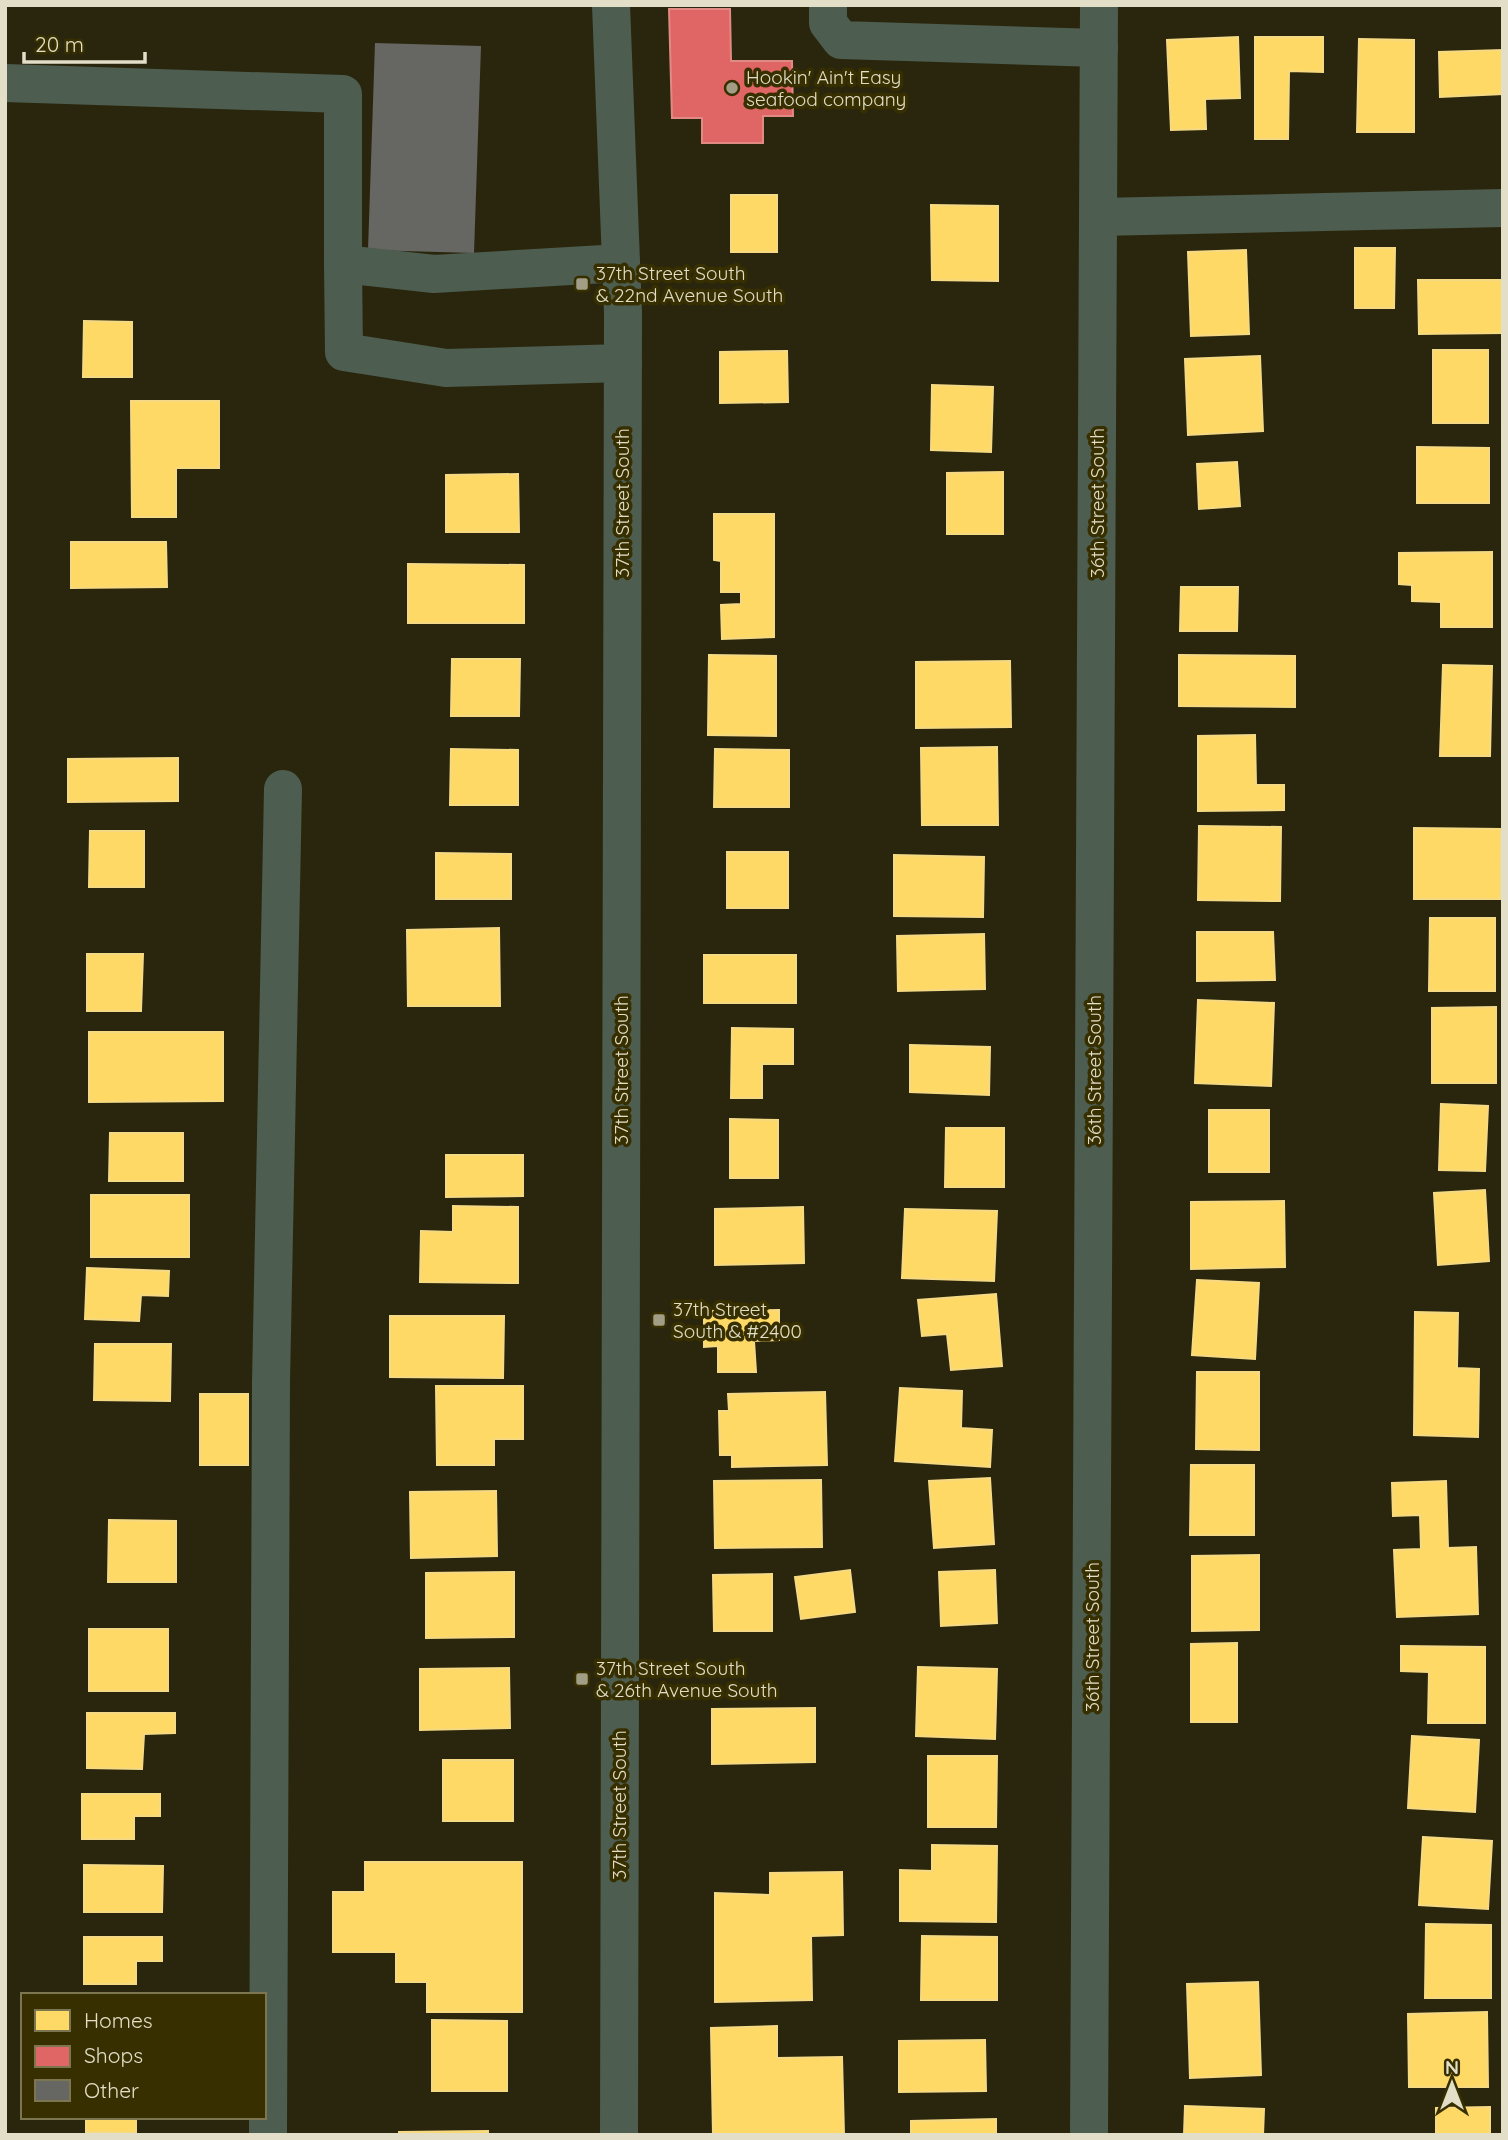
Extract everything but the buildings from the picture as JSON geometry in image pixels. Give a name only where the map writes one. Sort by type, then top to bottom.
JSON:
[{"type":"street","name":"37th Street South","points":[[611,5],[622,363],[619,2135]]},
{"type":"street","points":[[828,5],[828,23],[841,40],[1099,48]]},
{"type":"street","name":"36th Street South","points":[[1089,2135],[1099,5]]},
{"type":"street","points":[[5,83],[343,94],[344,352],[446,368],[622,363]]},
{"type":"street","points":[[1098,217],[1503,208]]},
{"type":"street","points":[[343,264],[435,274],[621,263]]},
{"type":"street","points":[[268,2135],[271,1382],[283,789]]},
{"type":"place","name":"Hookin' Ain't Easy seafood company","points":[[732,88]]},
{"type":"place","name":"37th Street South & 22nd Avenue South","points":[[582,284]]},
{"type":"place","name":"37th Street South & #2400","points":[[659,1320]]},
{"type":"place","name":"37th Street South & 26th Avenue South","points":[[582,1679]]}]
